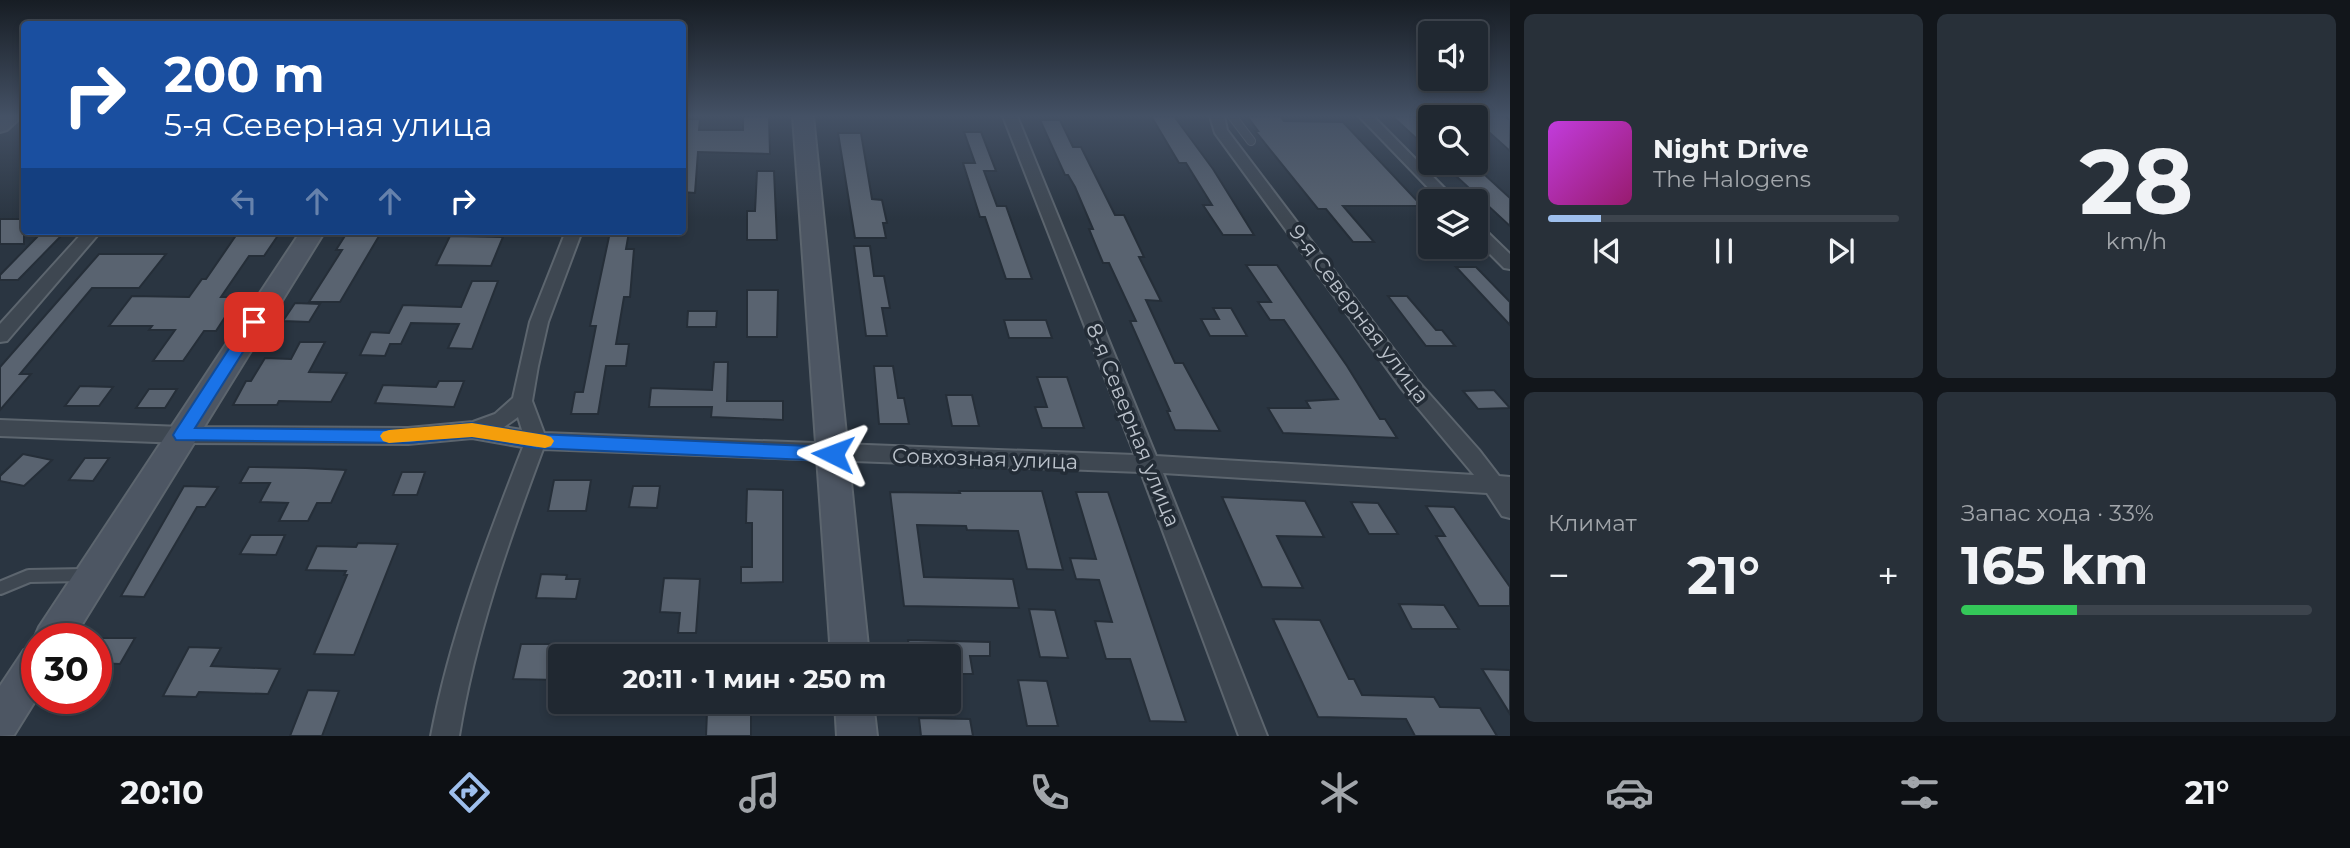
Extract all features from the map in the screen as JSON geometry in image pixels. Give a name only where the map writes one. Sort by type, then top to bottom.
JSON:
[{"type":"main road","points":[[806,150],[849,644]]},
{"type":"main road","points":[[62,623],[310,235]]},
{"type":"main road","points":[[0,721],[21,688]]},
{"type":"main road","points":[[855,714],[857,736]]},
{"type":"street","name":"8-я Северная улица","points":[[1024,150],[1149,464],[1253,736]]},
{"type":"street","name":"9-я Северная улица","points":[[1235,150],[1409,384],[1501,485],[1510,509]]},
{"type":"street","points":[[1400,150],[1437,189]]},
{"type":"street","points":[[0,336],[89,235]]},
{"type":"street","points":[[445,736],[456,680],[488,566],[536,441],[523,401],[539,322],[572,235]]},
{"type":"street","points":[[1488,242],[1510,264]]},
{"type":"street","points":[[472,430],[502,420],[523,401]]},
{"type":"street","name":"Совхозная улица","points":[[0,428],[182,435],[408,436],[472,430],[536,441],[1149,464],[1501,485]]},
{"type":"lane","points":[[0,589],[7,582],[26,576],[94,575]]},
{"type":"building","points":[[686,150],[770,150],[770,154],[698,152],[695,193],[686,192]]},
{"type":"building","points":[[841,150],[864,150],[872,199],[882,200],[887,223],[883,223],[886,238],[855,238]]},
{"type":"building","points":[[971,150],[988,150],[996,171],[984,171],[997,206],[1006,206],[1032,279],[1006,279],[985,217],[980,217],[963,163],[975,163]]},
{"type":"building","points":[[1054,150],[1083,150],[1115,215],[1124,215],[1144,257],[1139,257],[1161,301],[1146,300],[1175,363],[1183,363],[1220,431],[1175,430],[1167,411],[1170,411],[1130,321],[1136,321],[1109,263],[1103,263],[1089,229],[1093,229],[1075,187],[1068,175],[1065,175]]},
{"type":"building","points":[[1171,150],[1199,150],[1254,235],[1223,235],[1203,205],[1212,205],[1186,163],[1179,163]]},
{"type":"building","points":[[1271,150],[1370,150],[1418,202],[1418,206],[1343,206],[1374,242],[1353,242],[1326,209],[1318,209]]},
{"type":"building","points":[[757,171],[774,171],[777,240],[747,240],[747,211],[755,211]]},
{"type":"building","points":[[1455,175],[1485,175],[1510,198],[1510,226],[1488,206],[1488,189],[1470,189]]},
{"type":"building","points":[[0,219],[21,219],[24,244],[0,244]]},
{"type":"building","points":[[39,235],[62,235],[18,280],[0,280],[0,275]]},
{"type":"building","points":[[236,235],[278,235],[264,256],[249,256],[221,297],[238,297],[216,331],[204,331],[183,361],[153,361],[175,330],[149,330],[152,326],[109,326],[132,296],[189,297],[202,279],[206,279]]},
{"type":"building","points":[[345,235],[380,235],[340,302],[309,302],[342,250],[336,250]]},
{"type":"building","points":[[609,235],[628,235],[626,249],[634,249],[630,297],[624,297],[616,344],[629,344],[626,366],[606,366],[598,414],[571,414],[575,392],[583,392],[596,326],[590,326]]},
{"type":"building","points":[[450,236],[503,237],[491,266],[436,265]]},
{"type":"building","points":[[854,246],[870,246],[874,276],[884,276],[890,308],[882,308],[887,336],[866,336]]},
{"type":"building","points":[[99,254],[166,254],[139,288],[92,288],[20,374],[31,374],[0,410],[0,367]]},
{"type":"building","points":[[1246,265],[1277,265],[1380,419],[1385,419],[1397,438],[1283,433],[1268,408],[1310,408],[1306,401],[1338,399],[1284,320],[1270,320],[1258,302],[1271,302]]},
{"type":"building","points":[[1456,267],[1476,267],[1510,302],[1510,325]]},
{"type":"building","points":[[472,281],[498,281],[472,349],[448,348],[459,324],[411,323],[401,344],[390,344],[385,356],[360,355],[371,332],[389,333],[403,305],[461,307]]},
{"type":"building","points":[[747,290],[778,290],[777,337],[747,337]]},
{"type":"building","points":[[1388,296],[1407,296],[1436,330],[1442,330],[1455,346],[1426,346]]},
{"type":"building","points":[[295,303],[320,304],[309,322],[283,321]]},
{"type":"building","points":[[1213,308],[1231,308],[1247,336],[1210,336],[1201,319],[1219,319]]},
{"type":"building","points":[[688,311],[717,311],[716,327],[687,327]]},
{"type":"building","points":[[1004,320],[1046,320],[1052,338],[1009,338]]},
{"type":"building","points":[[300,342],[325,342],[309,372],[347,373],[331,402],[279,401],[277,405],[233,405],[246,381],[251,381],[265,358],[291,359]]},
{"type":"building","points":[[714,362],[728,362],[727,401],[783,401],[783,420],[711,417],[712,407],[649,407],[651,388],[712,390]]},
{"type":"building","points":[[874,366],[893,366],[898,398],[904,398],[909,424],[879,424]]},
{"type":"building","points":[[1037,377],[1067,377],[1084,428],[1042,428],[1035,407],[1047,407]]},
{"type":"building","points":[[439,381],[464,381],[454,407],[375,403],[383,385],[436,387]]},
{"type":"building","points":[[80,386],[113,387],[99,406],[65,406]]},
{"type":"building","points":[[149,389],[177,389],[165,408],[136,408]]},
{"type":"building","points":[[1494,390],[1510,408],[1478,409],[1463,391]]},
{"type":"building","points":[[946,395],[972,395],[979,426],[952,426]]},
{"type":"building","points":[[23,454],[52,460],[24,486],[0,481],[0,476]]},
{"type":"building","points":[[85,458],[109,458],[93,481],[69,480]]},
{"type":"building","points":[[249,467],[346,470],[331,503],[317,503],[308,521],[279,521],[288,503],[260,502],[270,483],[240,483]]},
{"type":"building","points":[[402,472],[425,472],[417,495],[393,495]]},
{"type":"building","points":[[554,480],[591,480],[586,511],[548,511]]},
{"type":"building","points":[[184,486],[218,487],[205,507],[197,507],[144,597],[121,596]]},
{"type":"building","points":[[633,486],[660,486],[657,508],[629,507]]},
{"type":"building","points":[[747,489],[783,490],[783,582],[741,583],[741,567],[752,567],[752,523],[746,523]]},
{"type":"building","points":[[959,491],[1042,491],[1063,570],[1027,569],[1018,531],[917,525],[924,577],[1013,579],[1019,608],[904,606],[890,492],[960,493]]},
{"type":"building","points":[[1076,492],[1108,492],[1186,722],[1150,721],[1130,659],[1106,659],[1095,621],[1112,622],[1099,580],[1076,579],[1070,558],[1096,559]]},
{"type":"building","points":[[1222,497],[1305,501],[1324,537],[1277,536],[1303,588],[1262,587]]},
{"type":"building","points":[[1351,502],[1378,503],[1398,534],[1369,534]]},
{"type":"building","points":[[1426,506],[1454,507],[1510,587],[1510,606],[1479,606],[1436,536],[1445,536]]},
{"type":"building","points":[[251,535],[285,535],[276,555],[240,554]]},
{"type":"building","points":[[358,543],[398,544],[354,655],[314,654],[347,575],[344,575],[346,571],[306,570],[317,546],[356,547]]},
{"type":"building","points":[[541,574],[567,575],[566,579],[580,579],[576,599],[536,598]]},
{"type":"building","points":[[664,578],[700,579],[696,633],[678,633],[680,613],[660,612]]},
{"type":"building","points":[[1399,604],[1444,605],[1459,629],[1412,629]]},
{"type":"building","points":[[1029,609],[1055,610],[1068,658],[1040,657]]},
{"type":"building","points":[[1273,619],[1320,620],[1349,679],[1354,679],[1362,695],[1434,697],[1440,707],[1480,708],[1497,736],[1415,736],[1406,719],[1318,717]]},
{"type":"building","points":[[112,638],[135,638],[120,664],[112,664]]},
{"type":"building","points":[[908,640],[990,642],[990,656],[970,656],[973,674],[961,674],[961,644],[908,644]]},
{"type":"building","points":[[521,644],[548,644],[548,680],[513,679]]},
{"type":"building","points":[[189,647],[221,648],[211,666],[280,669],[268,694],[199,692],[196,697],[163,696]]},
{"type":"building","points":[[1482,669],[1510,670],[1510,714]]},
{"type":"building","points":[[1018,680],[1047,681],[1058,726],[1027,726]]},
{"type":"building","points":[[308,690],[339,691],[322,736],[290,736]]},
{"type":"building","points":[[707,714],[751,714],[751,736],[706,736]]},
{"type":"building","points":[[919,718],[970,719],[973,736],[921,736]]},
{"type":"slow traffic","points":[[389,436],[472,430],[545,441]]},
{"type":"route","points":[[254,322],[182,435],[408,436],[472,430],[536,441],[833,454]]}]
